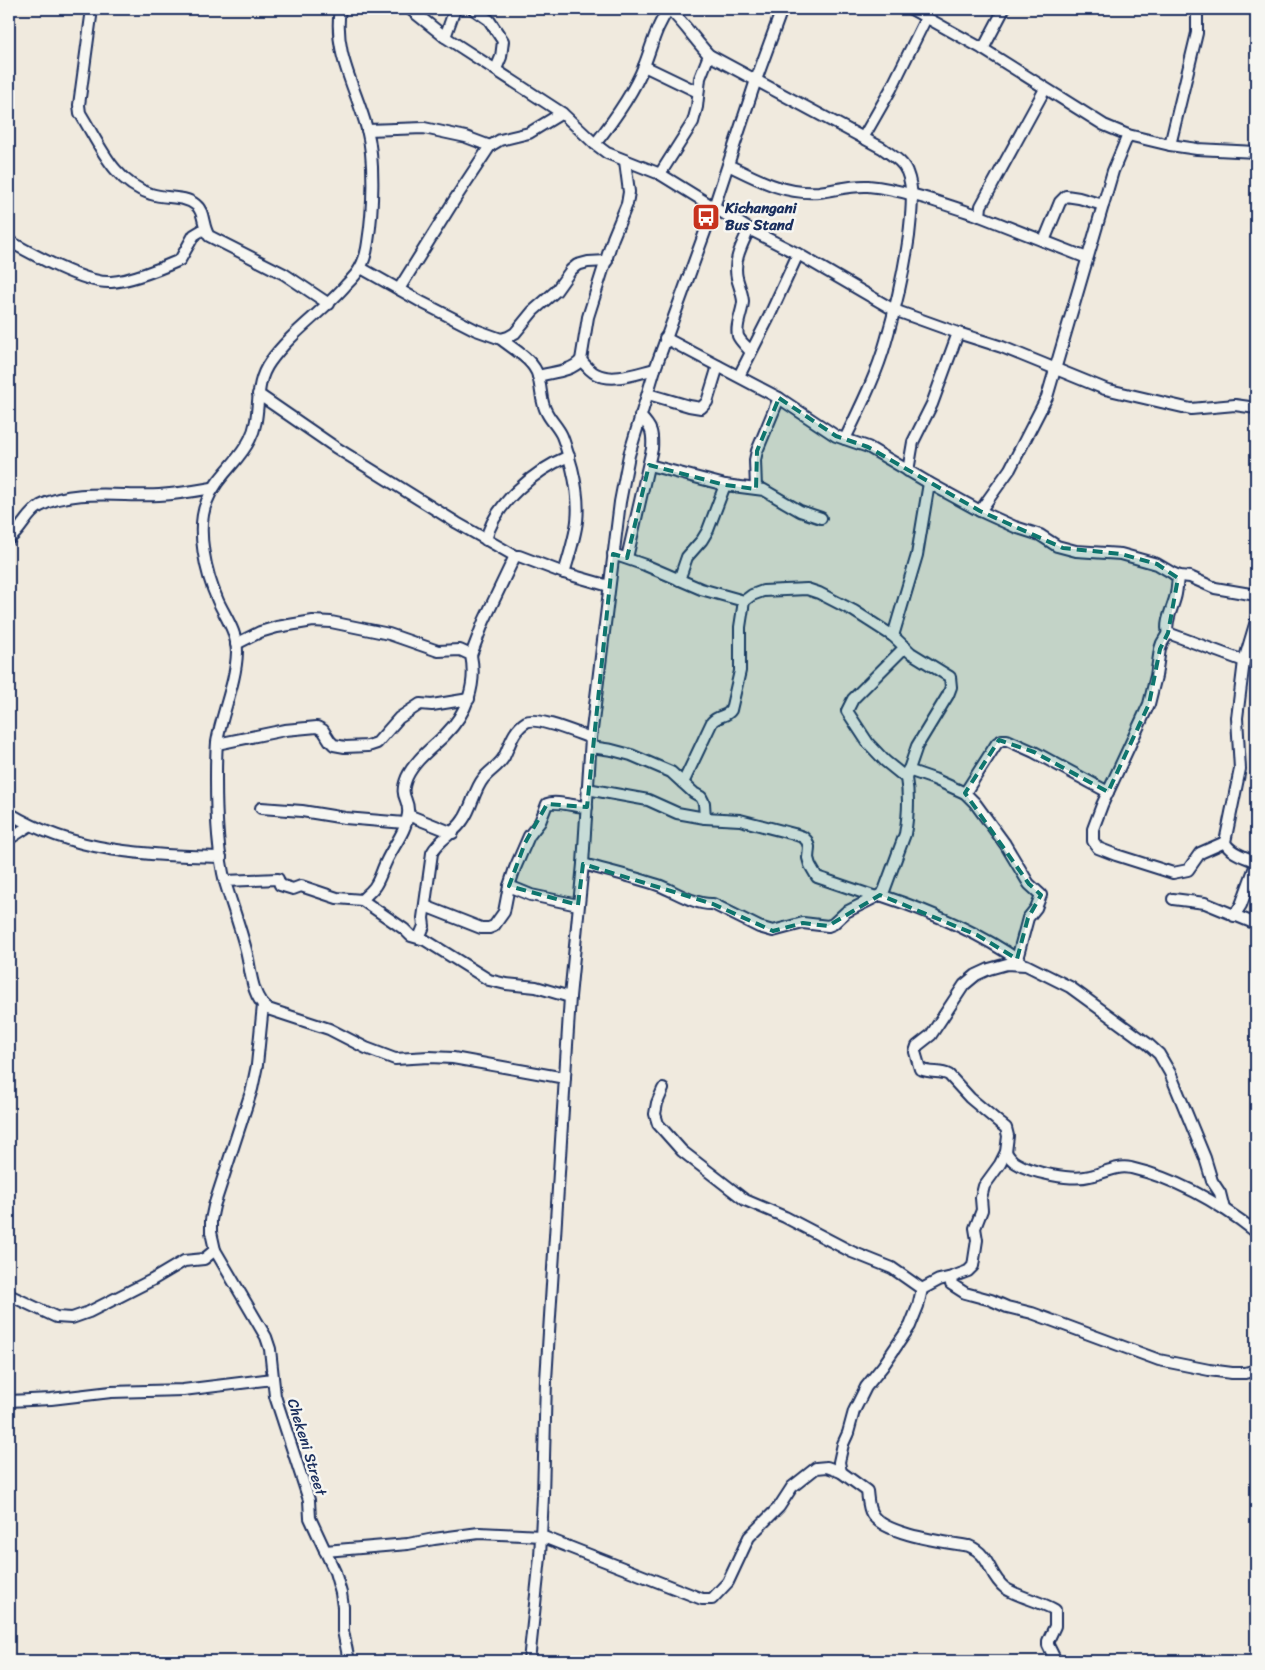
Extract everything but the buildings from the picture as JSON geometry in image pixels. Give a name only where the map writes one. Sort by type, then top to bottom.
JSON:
[{"type":"street","points":[[92,9],[80,95],[80,113],[114,170],[145,192],[187,200],[195,204],[202,215],[204,229],[209,236],[284,274],[329,304]]},
{"type":"street","points":[[9,1295],[56,1317],[72,1318],[89,1312],[152,1280],[184,1261],[204,1259],[215,1250],[211,1232],[211,1220],[252,1089],[257,1065],[263,1005],[255,988],[246,948],[225,881],[221,857],[216,806],[217,744],[232,684],[237,654],[230,623],[214,590],[203,545],[201,522],[212,488],[250,439],[256,426],[259,385],[269,363],[285,344],[329,304],[361,268],[368,245],[371,212],[372,154],[367,130],[345,66],[340,44],[338,24],[340,9]]},
{"type":"street","points":[[410,9],[445,37],[562,113],[607,153],[660,174],[749,229],[798,254],[894,310],[958,333],[1002,346],[1105,389],[1179,407],[1202,409],[1235,405],[1256,408]]},
{"type":"street","points":[[445,37],[456,9]]},
{"type":"street","points":[[473,9],[489,20],[503,41],[501,57],[496,69]]},
{"type":"street","points":[[595,144],[614,120],[644,66],[658,28],[669,9],[680,13],[698,44],[709,55],[882,148],[902,164],[906,171],[912,196],[907,248],[886,341],[845,439]]},
{"type":"street","points":[[529,1661],[541,1536],[546,1380],[570,997],[583,864],[591,742],[613,554],[629,455],[640,416],[665,338],[714,207],[756,80],[782,9]]},
{"type":"street","points":[[911,9],[983,49],[1104,125],[1128,135],[1197,149],[1256,152]]},
{"type":"street","points":[[983,49],[1004,9]]},
{"type":"street","points":[[1170,145],[1197,33],[1197,9]]},
{"type":"street","points":[[863,138],[891,89],[926,18]]},
{"type":"street","points":[[660,174],[693,122],[697,107],[700,78],[709,55]]},
{"type":"street","points":[[644,66],[698,92]]},
{"type":"street","points":[[980,216],[981,206],[1045,89]]},
{"type":"street","points":[[399,289],[454,199],[490,146],[500,140],[529,133],[562,113]]},
{"type":"street","points":[[367,130],[424,128],[466,137],[490,146]]},
{"type":"street","points":[[980,511],[1010,470],[1043,408],[1113,171],[1128,135]]},
{"type":"street","points":[[538,376],[571,368],[581,360],[588,317],[628,199],[625,161]]},
{"type":"street","points":[[728,165],[773,186],[797,192],[821,192],[853,186],[896,190],[980,216],[1087,258]]},
{"type":"street","points":[[1044,241],[1060,202],[1066,196],[1103,205]]},
{"type":"street","points":[[9,241],[85,277],[109,282],[136,276],[180,260],[194,234],[204,229]]},
{"type":"street","points":[[749,229],[738,252],[736,264],[743,304],[738,336],[750,351]]},
{"type":"street","points":[[739,376],[798,254]]},
{"type":"street","points":[[501,339],[515,333],[533,311],[556,291],[571,270],[577,265],[607,260]]},
{"type":"street","points":[[361,268],[476,330],[501,339],[534,367],[538,376],[543,404],[562,436],[576,486],[579,515],[564,573]]},
{"type":"street","points":[[908,471],[913,442],[932,404],[958,333]]},
{"type":"street","points":[[665,338],[779,398],[828,431],[868,447],[980,511],[1015,527],[1040,535],[1063,548],[1076,551],[1121,554],[1157,564],[1174,574],[1190,577],[1215,588],[1256,595]]},
{"type":"street","points":[[581,360],[593,372],[605,377],[618,377],[655,369]]},
{"type":"street","points":[[648,394],[701,408],[707,402],[718,366]]},
{"type":"street","points":[[258,394],[335,447],[515,556],[520,556],[564,573],[609,586]]},
{"type":"street","points":[[756,488],[757,451],[779,398]]},
{"type":"street","points":[[627,558],[652,449],[650,426],[640,416]]},
{"type":"street","points":[[486,540],[491,523],[504,504],[534,476],[552,463],[569,456]]},
{"type":"street","points":[[649,465],[724,485],[756,488],[774,494],[800,511],[821,518]]},
{"type":"street","points":[[893,636],[917,555],[929,483]]},
{"type":"street","points":[[679,580],[687,557],[708,530],[724,485]]},
{"type":"street","points":[[9,540],[34,510],[64,498],[84,495],[159,495],[212,488]]},
{"type":"street","points":[[613,554],[701,589],[744,602]]},
{"type":"street","points":[[362,900],[374,888],[401,834],[406,819],[407,804],[402,793],[407,777],[416,763],[446,734],[464,710],[473,680],[471,655],[484,620],[515,556]]},
{"type":"street","points":[[1174,574],[1178,578],[1176,595],[1167,628],[1168,633],[1160,649],[1149,704],[1093,828],[1093,841],[1098,848],[1107,852],[1173,873],[1188,870],[1200,853],[1225,842]]},
{"type":"street","points":[[583,864],[659,886],[698,902],[713,904],[759,927],[773,930],[803,923],[828,926],[837,922],[846,912],[878,896],[886,887],[906,826],[907,774],[917,746],[948,695],[951,681],[946,674],[904,647],[893,636],[831,598],[807,589],[763,591],[752,595],[744,602],[740,627],[740,671],[731,710],[728,714],[716,718],[712,722],[683,784]]},
{"type":"street","points":[[236,644],[268,629],[313,621],[331,622],[389,634],[438,651],[460,650],[471,655]]},
{"type":"street","points":[[1234,916],[1241,905],[1256,863],[1226,846],[1225,842],[1240,769],[1237,718],[1244,661],[1256,623]]},
{"type":"street","points":[[1168,633],[1244,661]]},
{"type":"street","points":[[904,647],[853,699],[847,711],[868,743],[885,761],[907,774],[934,779],[965,793],[975,803],[1005,844],[1029,884],[1041,895],[1036,908],[1028,918],[1021,962]]},
{"type":"street","points":[[217,744],[285,730],[318,727],[323,730],[334,745],[344,747],[368,746],[377,743],[399,718],[420,704],[432,705],[468,699]]},
{"type":"street","points":[[419,938],[424,926],[424,906],[432,853],[442,841],[453,833],[465,818],[482,780],[503,758],[509,743],[525,722],[531,720],[545,723],[671,772],[683,784],[701,797],[704,803],[705,818]]},
{"type":"street","points":[[965,793],[997,743],[1002,740],[1007,740],[1034,752],[1108,792]]},
{"type":"street","points":[[587,789],[648,800],[677,813],[705,818],[740,820],[803,837],[809,847],[808,858],[810,865],[817,877],[908,904],[976,935],[1021,962],[1070,987],[1159,1054],[1180,1096],[1205,1158],[1212,1181],[1220,1194],[1224,1209]]},
{"type":"street","points":[[424,906],[481,928],[494,926],[504,912],[509,886],[526,843],[540,822],[547,804],[556,802],[587,807]]},
{"type":"street","points":[[261,808],[302,811],[345,818],[406,819],[453,833]]},
{"type":"street","points":[[9,813],[29,826],[94,847],[120,852],[221,857]]},
{"type":"street","points":[[9,839],[29,826]]},
{"type":"street","points":[[225,881],[278,879],[280,885],[294,889],[301,886],[337,898],[362,900],[411,936],[419,938],[489,980],[536,987],[570,997]]},
{"type":"street","points":[[509,886],[550,900],[578,905]]},
{"type":"street","points":[[1173,899],[1205,903],[1256,924]]},
{"type":"street","points":[[840,1472],[838,1462],[854,1411],[866,1387],[883,1366],[910,1326],[922,1290],[939,1280],[952,1277],[974,1266],[977,1240],[975,1228],[982,1210],[981,1198],[984,1186],[1006,1152],[1008,1136],[1006,1128],[970,1098],[949,1075],[944,1072],[928,1072],[920,1068],[915,1052],[917,1046],[931,1035],[964,985],[976,975],[989,969],[1021,962]]},
{"type":"street","points":[[263,1005],[276,1012],[329,1029],[366,1048],[395,1059],[453,1058],[565,1078]]},
{"type":"street","points":[[663,1088],[657,1103],[656,1114],[658,1124],[682,1151],[745,1200],[785,1217],[852,1252],[892,1268],[922,1290]]},
{"type":"street","points":[[1006,1152],[1019,1165],[1068,1177],[1091,1176],[1121,1167],[1165,1177],[1209,1199],[1256,1232]]},
{"type":"street","name":"Chekeni Street","points":[[215,1250],[230,1272],[251,1314],[266,1337],[270,1349],[275,1396],[309,1500],[310,1518],[335,1572],[341,1593],[343,1631],[349,1661]]},
{"type":"street","points":[[952,1277],[951,1284],[965,1293],[1032,1313],[1159,1360],[1224,1372],[1245,1373],[1256,1370]]},
{"type":"street","points":[[9,1401],[51,1399],[111,1392],[182,1390],[273,1379]]},
{"type":"street","points":[[325,1551],[408,1544],[479,1533],[541,1536],[702,1599],[712,1599],[728,1582],[749,1537],[779,1506],[792,1487],[816,1468],[827,1467],[840,1472],[867,1491],[872,1516],[882,1524],[902,1533],[975,1548],[981,1552],[997,1580],[1007,1590],[1055,1610],[1055,1626],[1048,1641],[1048,1646],[1056,1661]]},
{"type":"highlighted area","points":[[779,398],[836,436],[868,447],[980,511],[1063,548],[1121,554],[1157,564],[1178,578],[1168,633],[1160,649],[1149,704],[1108,792],[1034,752],[999,740],[965,793],[1029,884],[1041,895],[1028,918],[1017,959],[977,935],[880,895],[828,926],[803,923],[773,931],[713,904],[583,864],[578,905],[509,886],[525,843],[547,804],[587,807],[613,554],[627,558],[649,465],[725,485],[756,489],[757,451]]},
{"type":"place","name":"Kichangani Bus Stand","points":[[706,217]]}]
